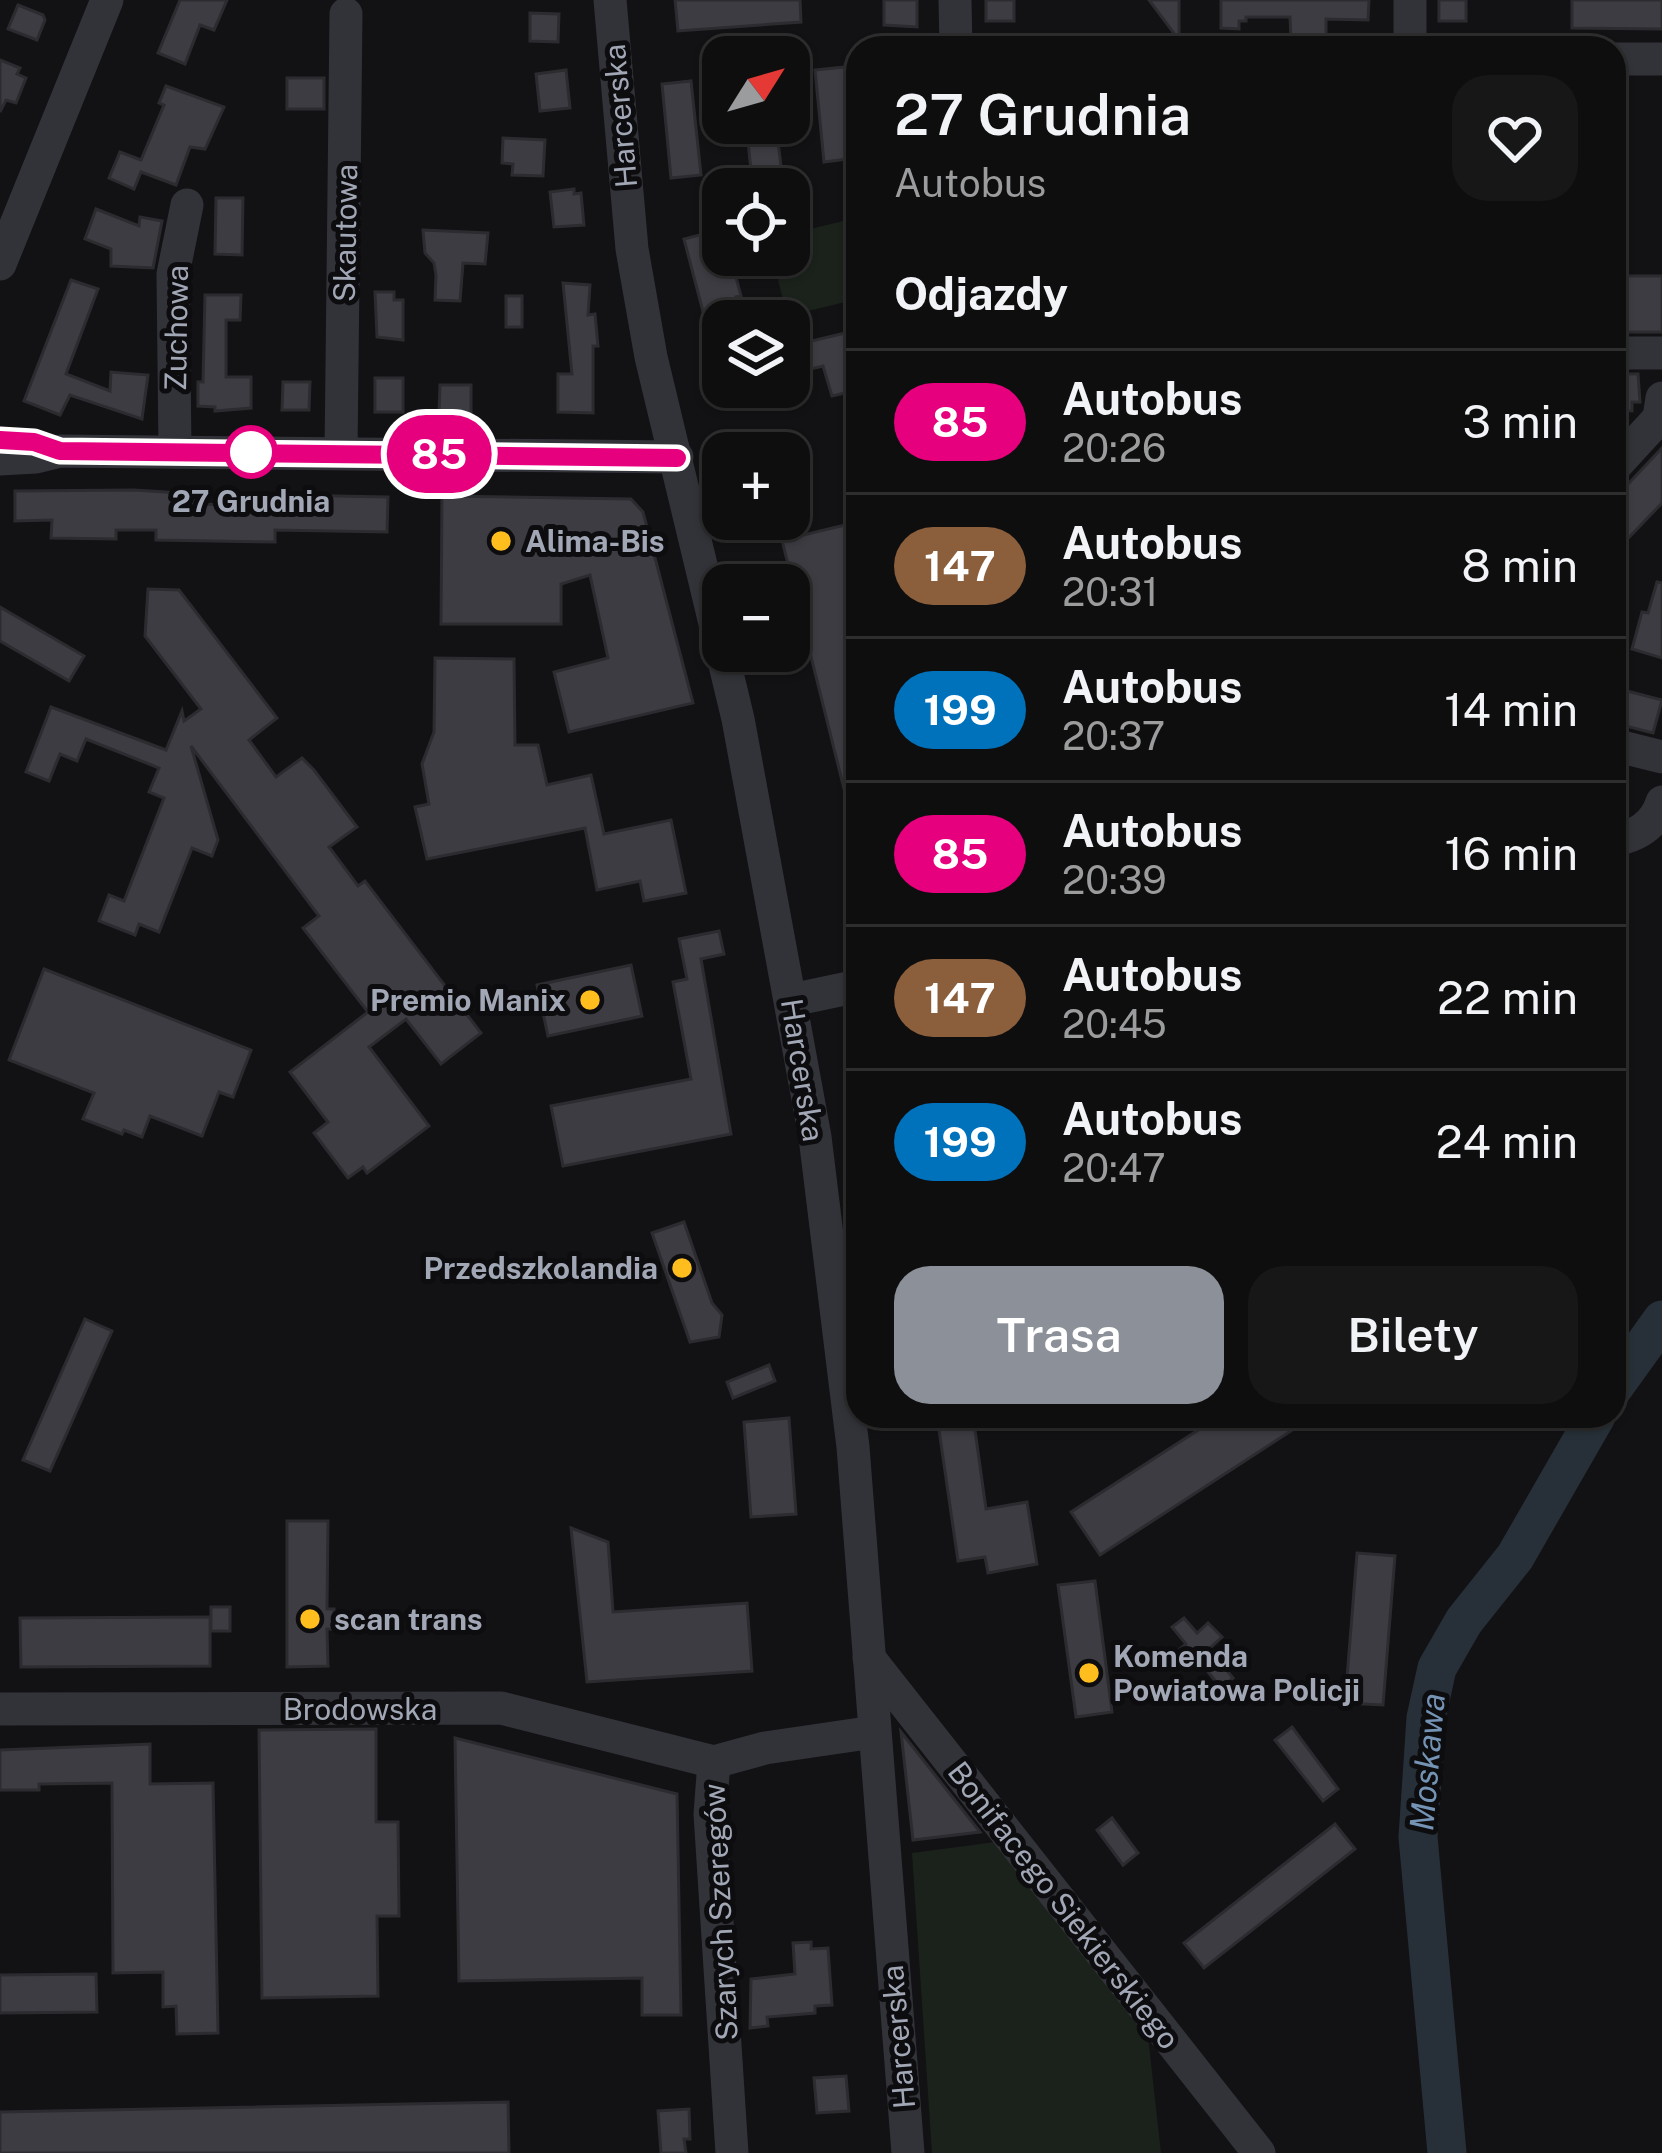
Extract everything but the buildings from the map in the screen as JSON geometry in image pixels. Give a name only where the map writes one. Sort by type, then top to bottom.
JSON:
[{"type":"street","points":[[0,264],[107,0]]},
{"type":"street","name":"Harcerska","points":[[610,0],[632,249],[651,357],[738,718],[791,1000],[812,1117],[846,1393]]},
{"type":"street","points":[[956,0],[956,36]]},
{"type":"street","points":[[1410,0],[1410,36]]},
{"type":"street","name":"Skautowa","points":[[341,453],[346,14]]},
{"type":"street","points":[[1626,59],[1662,58]]},
{"type":"street","name":"Zuchowa","points":[[175,452],[172,274],[188,205]]},
{"type":"street","points":[[1626,352],[1662,353]]},
{"type":"street","points":[[1626,452],[1661,408]]},
{"type":"street","points":[[0,440],[34,442],[60,451]]},
{"type":"street","points":[[0,459],[60,451],[677,458]]},
{"type":"street","points":[[1626,749],[1662,757]]},
{"type":"street","points":[[1626,838],[1660,810]]},
{"type":"street","points":[[791,1000],[846,989]]},
{"type":"street","name":"Harcerska","points":[[850,1428],[908,2153]]},
{"type":"street","name":"Bonifacego Siekierskiego","points":[[869,1658],[1258,2153]]},
{"type":"street","name":"Brodowska","points":[[0,1709],[501,1708],[714,1762]]},
{"type":"street","name":"Szarych Szeregów","points":[[732,2153],[710,1814],[714,1762],[765,1748],[874,1732]]},
{"type":"shaded area","points":[[846,220],[846,302],[810,310],[810,300],[783,300],[777,276],[810,276],[810,229]]},
{"type":"shaded area","points":[[1003,1841],[1148,2036],[1161,2153],[932,2153],[912,1853]]},
{"type":"waterway","name":"Moskawa","points":[[1626,1370],[1662,1320]]},
{"type":"waterway","name":"Moskawa","points":[[1447,2153],[1418,1837],[1426,1718],[1437,1668],[1464,1621],[1515,1557],[1589,1428]]},
{"type":"bus line","name":"85","points":[[0,440],[34,442],[60,451],[677,458]]},
{"type":"place","name":"27 Grudnia","points":[[251,452]]},
{"type":"place","name":"Alima-Bis","points":[[501,541]]},
{"type":"place","name":"Premio Manix","points":[[590,1000]]},
{"type":"place","name":"Przedszkolandia","points":[[682,1268]]},
{"type":"place","name":"scan trans","points":[[310,1619]]},
{"type":"place","name":"Komenda Powiatowa Policji","points":[[1089,1673]]}]
